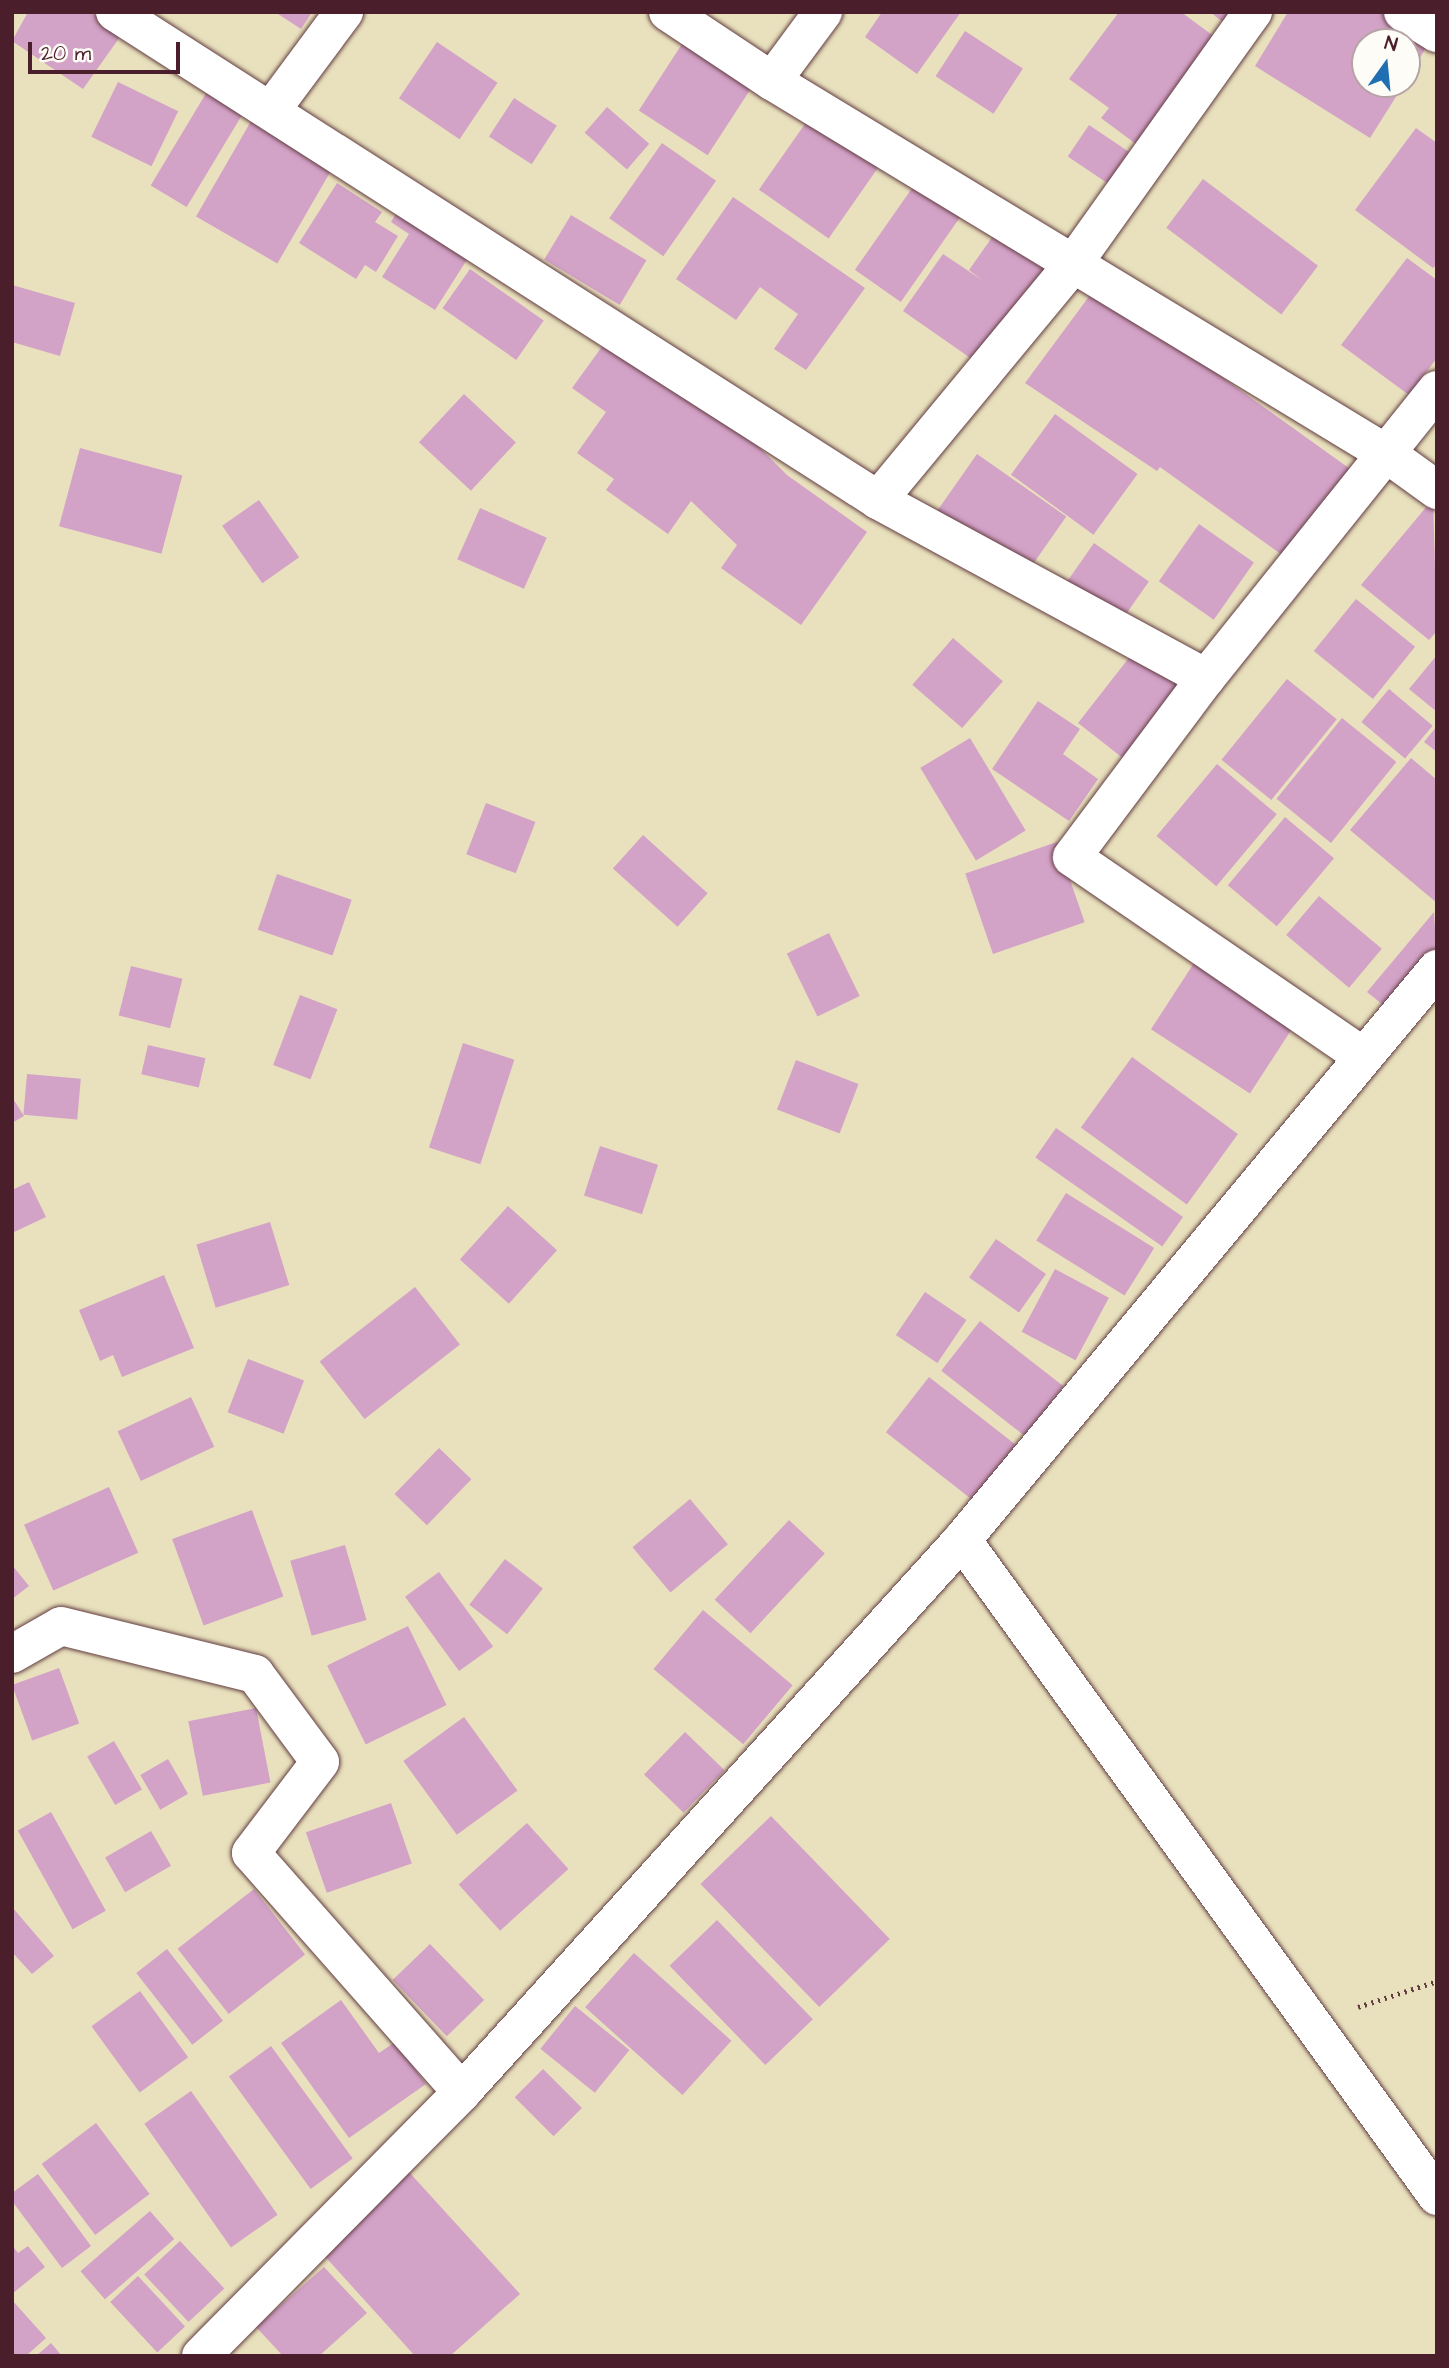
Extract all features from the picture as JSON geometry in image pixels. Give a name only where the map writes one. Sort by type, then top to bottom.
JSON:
[{"type":"street","points":[[115,12],[272,109],[878,500],[1206,678]]},
{"type":"street","points":[[272,109],[344,12]]},
{"type":"street","points":[[668,12],[772,81],[1387,454],[1437,490]]},
{"type":"street","points":[[772,81],[823,12]]},
{"type":"street","points":[[878,500],[1073,264],[1253,12]]},
{"type":"street","points":[[1403,12],[1437,33]]},
{"type":"street","points":[[1361,1055],[1072,857],[1206,678],[1361,480],[1387,454],[1437,390]]},
{"type":"street","points":[[201,2356],[462,2092],[961,1540],[1361,1055],[1437,969]]},
{"type":"street","points":[[961,1540],[1437,2196]]},
{"type":"street","points":[[12,1654],[61,1626],[256,1674],[320,1762],[251,1853],[462,2092]]},
{"type":"path","points":[[1311,2022],[1437,1981]]},
{"type":"building","points":[[28,12],[90,12],[122,34],[83,89],[12,41]]},
{"type":"building","points":[[275,12],[312,12],[301,29]]},
{"type":"building","points":[[882,12],[961,12],[917,74],[865,37]]},
{"type":"building","points":[[1119,12],[1181,12],[1219,40],[1140,147],[1101,118],[1109,108],[1069,79]]},
{"type":"building","points":[[1210,12],[1233,12],[1224,23]]},
{"type":"building","points":[[1288,12],[1384,12],[1409,28],[1351,28],[1351,98],[1395,98],[1370,138],[1255,66]]},
{"type":"building","points":[[965,31],[1023,69],[993,114],[936,76]]},
{"type":"building","points":[[1421,35],[1430,41],[1421,56]]},
{"type":"building","points":[[684,41],[753,86],[708,155],[639,111]]},
{"type":"building","points":[[437,42],[498,83],[459,139],[399,98]]},
{"type":"building","points":[[214,80],[250,102],[187,207],[151,185]]},
{"type":"building","points":[[118,82],[178,111],[151,166],[91,137]]},
{"type":"building","points":[[514,98],[557,126],[532,164],[489,137]]},
{"type":"building","points":[[607,107],[649,144],[627,169],[585,133]]},
{"type":"building","points":[[814,111],[884,160],[829,238],[759,190]]},
{"type":"building","points":[[254,116],[335,163],[277,263],[196,216]]},
{"type":"building","points":[[1089,125],[1129,152],[1108,183],[1068,157]]},
{"type":"building","points":[[1416,128],[1437,143],[1437,264],[1433,268],[1355,210]]},
{"type":"building","points":[[662,143],[716,181],[663,256],[609,218]]},
{"type":"building","points":[[922,174],[968,206],[901,302],[855,270]]},
{"type":"building","points":[[1203,179],[1318,266],[1281,314],[1166,228]]},
{"type":"building","points":[[337,183],[382,212],[375,222],[398,236],[376,272],[365,265],[356,279],[299,243]]},
{"type":"building","points":[[733,197],[865,288],[806,370],[774,349],[798,314],[760,287],[736,320],[676,279]]},
{"type":"building","points":[[403,202],[475,247],[435,310],[382,277],[409,234],[391,222]]},
{"type":"building","points":[[571,215],[646,260],[620,305],[544,260]]},
{"type":"building","points":[[1000,226],[1056,266],[979,364],[903,311],[943,254],[982,280],[969,270]]},
{"type":"building","points":[[1407,258],[1437,280],[1437,358],[1409,395],[1341,345]]},
{"type":"building","points":[[470,269],[544,321],[516,360],[442,308]]},
{"type":"building","points":[[12,285],[75,303],[60,356],[12,342]]},
{"type":"building","points":[[1096,287],[1353,471],[1289,560],[1160,467],[1157,471],[1025,383]]},
{"type":"building","points":[[609,337],[742,430],[787,475],[867,532],[801,625],[721,568],[737,545],[691,501],[668,534],[606,490],[614,479],[577,453],[606,412],[572,388]]},
{"type":"building","points":[[464,394],[516,442],[471,491],[419,442]]},
{"type":"building","points":[[1055,414],[1138,474],[1093,535],[1011,475]]},
{"type":"building","points":[[80,448],[182,475],[161,554],[59,526]]},
{"type":"building","points":[[977,454],[1066,517],[1026,575],[936,512]]},
{"type":"building","points":[[1433,499],[1437,631],[1429,640],[1361,585]]},
{"type":"building","points":[[259,500],[299,557],[262,583],[222,526]]},
{"type":"building","points":[[480,508],[547,538],[524,589],[457,559]]},
{"type":"building","points":[[1199,524],[1254,562],[1214,620],[1159,581]]},
{"type":"building","points":[[1094,543],[1149,581],[1121,622],[1066,583]]},
{"type":"building","points":[[1356,599],[1415,647],[1373,699],[1314,651]]},
{"type":"building","points":[[953,638],[1003,681],[962,728],[912,685]]},
{"type":"building","points":[[1139,645],[1193,687],[1132,765],[1078,723]]},
{"type":"building","points":[[1437,655],[1437,712],[1409,689]]},
{"type":"building","points":[[1287,679],[1337,719],[1271,800],[1222,760]]},
{"type":"building","points":[[1389,689],[1433,726],[1405,759],[1361,722]]},
{"type":"building","points":[[1038,701],[1080,729],[1063,754],[1098,779],[1069,821],[992,769]]},
{"type":"building","points":[[1342,718],[1396,762],[1331,843],[1277,799]]},
{"type":"building","points":[[1437,726],[1437,752],[1424,742]]},
{"type":"building","points":[[970,738],[1026,831],[976,860],[920,768]]},
{"type":"building","points":[[1411,758],[1437,780],[1437,903],[1350,830]]},
{"type":"building","points":[[1217,764],[1277,814],[1216,886],[1157,836]]},
{"type":"building","points":[[486,803],[535,822],[516,873],[466,854]]},
{"type":"building","points":[[1285,817],[1334,858],[1277,926],[1228,885]]},
{"type":"building","points":[[643,835],[708,893],[678,927],[613,868]]},
{"type":"building","points":[[1057,842],[1085,922],[993,954],[965,874]]},
{"type":"building","points":[[277,874],[352,900],[332,956],[258,930]]},
{"type":"building","points":[[1319,896],[1382,949],[1349,988],[1286,935]]},
{"type":"building","points":[[1434,912],[1437,959],[1393,1013],[1367,992]]},
{"type":"building","points":[[829,933],[860,996],[817,1017],[787,954]]},
{"type":"building","points":[[1194,963],[1293,1027],[1250,1094],[1151,1029]]},
{"type":"building","points":[[131,966],[182,979],[170,1028],[119,1015]]},
{"type":"building","points":[[300,995],[337,1009],[310,1079],[273,1065]]},
{"type":"building","points":[[463,1043],[514,1060],[480,1164],[429,1148]]},
{"type":"building","points":[[148,1045],[205,1058],[199,1088],[141,1074]]},
{"type":"building","points":[[1132,1057],[1238,1134],[1187,1204],[1081,1127]]},
{"type":"building","points":[[796,1060],[859,1084],[840,1133],[777,1109]]},
{"type":"building","points":[[27,1074],[81,1079],[77,1120],[23,1115]]},
{"type":"building","points":[[12,1097],[24,1116],[12,1123]]},
{"type":"building","points":[[1056,1128],[1183,1217],[1162,1246],[1035,1157]]},
{"type":"building","points":[[600,1146],[658,1165],[642,1214],[584,1195]]},
{"type":"building","points":[[29,1182],[46,1217],[12,1233],[12,1190]]},
{"type":"building","points":[[1066,1193],[1154,1248],[1125,1296],[1036,1240]]},
{"type":"building","points":[[508,1206],[557,1250],[509,1304],[460,1260]]},
{"type":"building","points":[[270,1222],[289,1285],[216,1308],[196,1245]]},
{"type":"building","points":[[996,1239],[1046,1274],[1019,1312],[969,1278]]},
{"type":"building","points":[[1055,1269],[1109,1298],[1076,1360],[1022,1332]]},
{"type":"building","points":[[164,1275],[194,1348],[122,1377],[113,1355],[100,1361],[79,1310]]},
{"type":"building","points":[[415,1287],[460,1345],[365,1419],[320,1361]]},
{"type":"building","points":[[925,1292],[966,1320],[937,1363],[896,1335]]},
{"type":"building","points":[[980,1321],[1064,1386],[1025,1436],[941,1371]]},
{"type":"building","points":[[248,1359],[304,1381],[284,1434],[228,1412]]},
{"type":"building","points":[[929,1377],[1016,1445],[973,1500],[886,1432]]},
{"type":"building","points":[[191,1397],[214,1447],[141,1481],[118,1431]]},
{"type":"building","points":[[439,1448],[471,1479],[427,1525],[395,1494]]},
{"type":"building","points":[[109,1487],[138,1553],[53,1591],[24,1525]]},
{"type":"building","points":[[690,1499],[728,1544],[670,1592],[633,1547]]},
{"type":"building","points":[[252,1510],[283,1596],[204,1626],[172,1539]]},
{"type":"building","points":[[789,1520],[825,1553],[750,1633],[715,1600]]},
{"type":"building","points":[[345,1545],[366,1620],[312,1636],[290,1561]]},
{"type":"building","points":[[505,1559],[543,1589],[507,1634],[469,1605]]},
{"type":"building","points":[[12,1565],[29,1586],[12,1599]]},
{"type":"building","points":[[439,1572],[493,1646],[459,1671],[405,1597]]},
{"type":"building","points":[[703,1610],[793,1685],[743,1744],[654,1669]]},
{"type":"building","points":[[408,1626],[447,1705],[366,1745],[327,1665]]},
{"type":"building","points":[[59,1668],[79,1723],[32,1741],[12,1685]]},
{"type":"building","points":[[256,1708],[271,1783],[203,1796],[188,1721]]},
{"type":"building","points":[[464,1717],[517,1791],[457,1835],[403,1761]]},
{"type":"building","points":[[685,1732],[725,1770],[684,1813],[644,1774]]},
{"type":"building","points":[[114,1741],[142,1789],[115,1805],[87,1756]]},
{"type":"building","points":[[168,1759],[188,1794],[160,1810],[140,1775]]},
{"type":"building","points":[[391,1803],[412,1864],[327,1893],[306,1832]]},
{"type":"building","points":[[51,1812],[106,1911],[73,1929],[18,1830]]},
{"type":"building","points":[[771,1816],[890,1939],[819,2007],[701,1884]]},
{"type":"building","points":[[527,1823],[568,1869],[500,1931],[459,1885]]},
{"type":"building","points":[[151,1831],[171,1866],[125,1892],[105,1858]]},
{"type":"building","points":[[254,1889],[305,1954],[229,2014],[178,1949]]},
{"type":"building","points":[[12,1907],[54,1956],[32,1974],[12,1952]]},
{"type":"building","points":[[717,1920],[813,2019],[765,2065],[670,1966]]},
{"type":"building","points":[[430,1944],[484,2000],[447,2036],[393,1980]]},
{"type":"building","points":[[167,1949],[223,2021],[192,2045],[136,1973]]},
{"type":"building","points":[[634,1953],[731,2041],[683,2095],[585,2007]]},
{"type":"building","points":[[140,1991],[188,2057],[140,2093],[91,2026]]},
{"type":"building","points":[[341,2000],[379,2053],[395,2042],[426,2084],[349,2138],[281,2043]]},
{"type":"building","points":[[575,2006],[629,2050],[595,2093],[540,2049]]},
{"type":"building","points":[[271,2046],[353,2158],[311,2189],[229,2077]]},
{"type":"building","points":[[543,2069],[582,2108],[554,2136],[515,2097]]},
{"type":"building","points":[[191,2091],[278,2215],[231,2247],[144,2124]]},
{"type":"building","points":[[96,2123],[150,2194],[95,2235],[42,2164]]},
{"type":"building","points":[[409,2172],[520,2294],[450,2356],[415,2356],[321,2252]]},
{"type":"building","points":[[38,2174],[91,2246],[62,2268],[12,2201],[12,2193]]},
{"type":"building","points":[[150,2211],[174,2239],[105,2299],[81,2271]]},
{"type":"building","points":[[180,2241],[224,2289],[188,2322],[144,2274]]},
{"type":"building","points":[[12,2245],[18,2253],[28,2246],[45,2267],[12,2294]]},
{"type":"building","points":[[324,2267],[367,2313],[319,2356],[283,2356],[256,2327]]},
{"type":"building","points":[[138,2276],[185,2326],[157,2352],[110,2302]]},
{"type":"building","points":[[12,2300],[46,2338],[26,2356],[12,2356]]},
{"type":"building","points":[[51,2343],[62,2356],[36,2356]]}]
